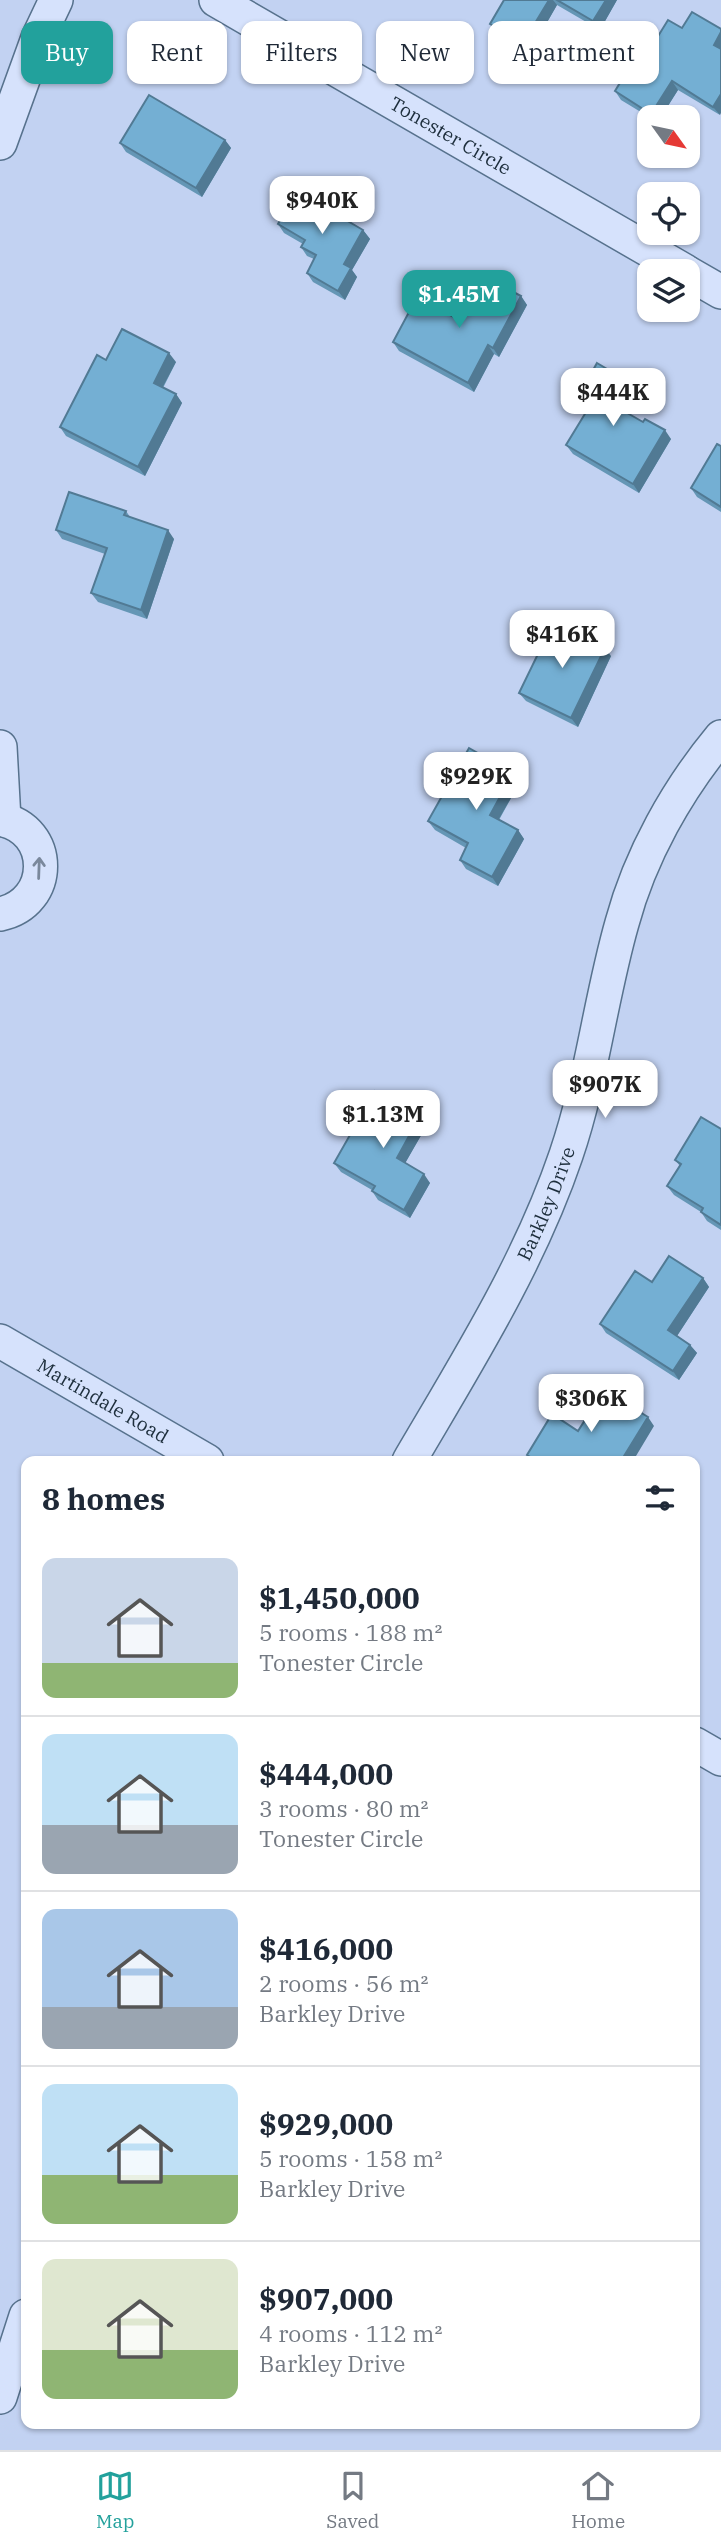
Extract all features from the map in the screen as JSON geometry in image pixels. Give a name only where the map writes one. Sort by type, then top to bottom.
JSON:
[{"type":"street","points":[[0,143],[38,38],[56,0]]},
{"type":"street","name":"Tonester Circle","points":[[216,0],[664,259]]},
{"type":"street","name":"Tonester Circle","points":[[700,280],[721,292]]},
{"type":"street","name":"Barkley Drive","points":[[413,1456],[530,1246],[549,1201],[580,1110],[614,953],[634,888],[686,783],[721,737]]},
{"type":"street","points":[[0,747],[2,819],[25,831],[39,852],[41,864],[40,877],[29,899],[19,907],[0,914]]},
{"type":"street","name":"Martindale Road","points":[[0,1341],[198,1456]]},
{"type":"street","points":[[700,1747],[721,1759]]},
{"type":"street","points":[[0,2397],[21,2332]]},
{"type":"building","points":[[504,0],[549,0],[536,21],[492,21]]},
{"type":"building","points":[[557,0],[606,0],[593,21]]},
{"type":"building","points":[[692,12],[721,29],[714,45],[721,49],[721,94],[713,107],[672,81],[657,105],[637,105],[615,91],[619,84],[659,84],[659,35],[668,20],[682,28]]},
{"type":"building","points":[[149,95],[225,140],[196,188],[120,143]]},
{"type":"building","points":[[300,186],[344,211],[341,217],[363,230],[344,264],[351,268],[338,291],[307,273],[316,255],[301,247],[305,240],[278,224]]},
{"type":"building","points":[[483,276],[521,296],[493,348],[488,345],[468,383],[393,342],[417,297],[459,320]]},
{"type":"building","points":[[122,329],[169,353],[154,383],[176,394],[138,467],[60,427],[97,355],[106,360]]},
{"type":"building","points":[[597,363],[629,382],[615,406],[643,422],[645,419],[665,430],[633,484],[566,445],[591,404],[578,397]]},
{"type":"building","points":[[717,444],[721,446],[721,507],[691,488]]},
{"type":"building","points":[[69,492],[126,511],[124,515],[168,530],[141,610],[91,593],[107,548],[56,530]]},
{"type":"building","points":[[553,623],[605,648],[571,718],[519,693]]},
{"type":"building","points":[[469,748],[513,773],[490,815],[518,830],[492,877],[460,860],[468,843],[428,821]]},
{"type":"building","points":[[375,1091],[420,1116],[397,1158],[424,1174],[404,1210],[372,1191],[375,1186],[334,1163]]},
{"type":"building","points":[[701,1117],[721,1129],[721,1225],[701,1212],[703,1208],[667,1186],[681,1164],[675,1160]]},
{"type":"building","points":[[669,1256],[703,1278],[668,1330],[690,1345],[673,1371],[600,1324],[635,1271],[652,1282]]},
{"type":"building","points":[[604,1390],[648,1417],[624,1456],[527,1455],[552,1414],[578,1431]]}]
